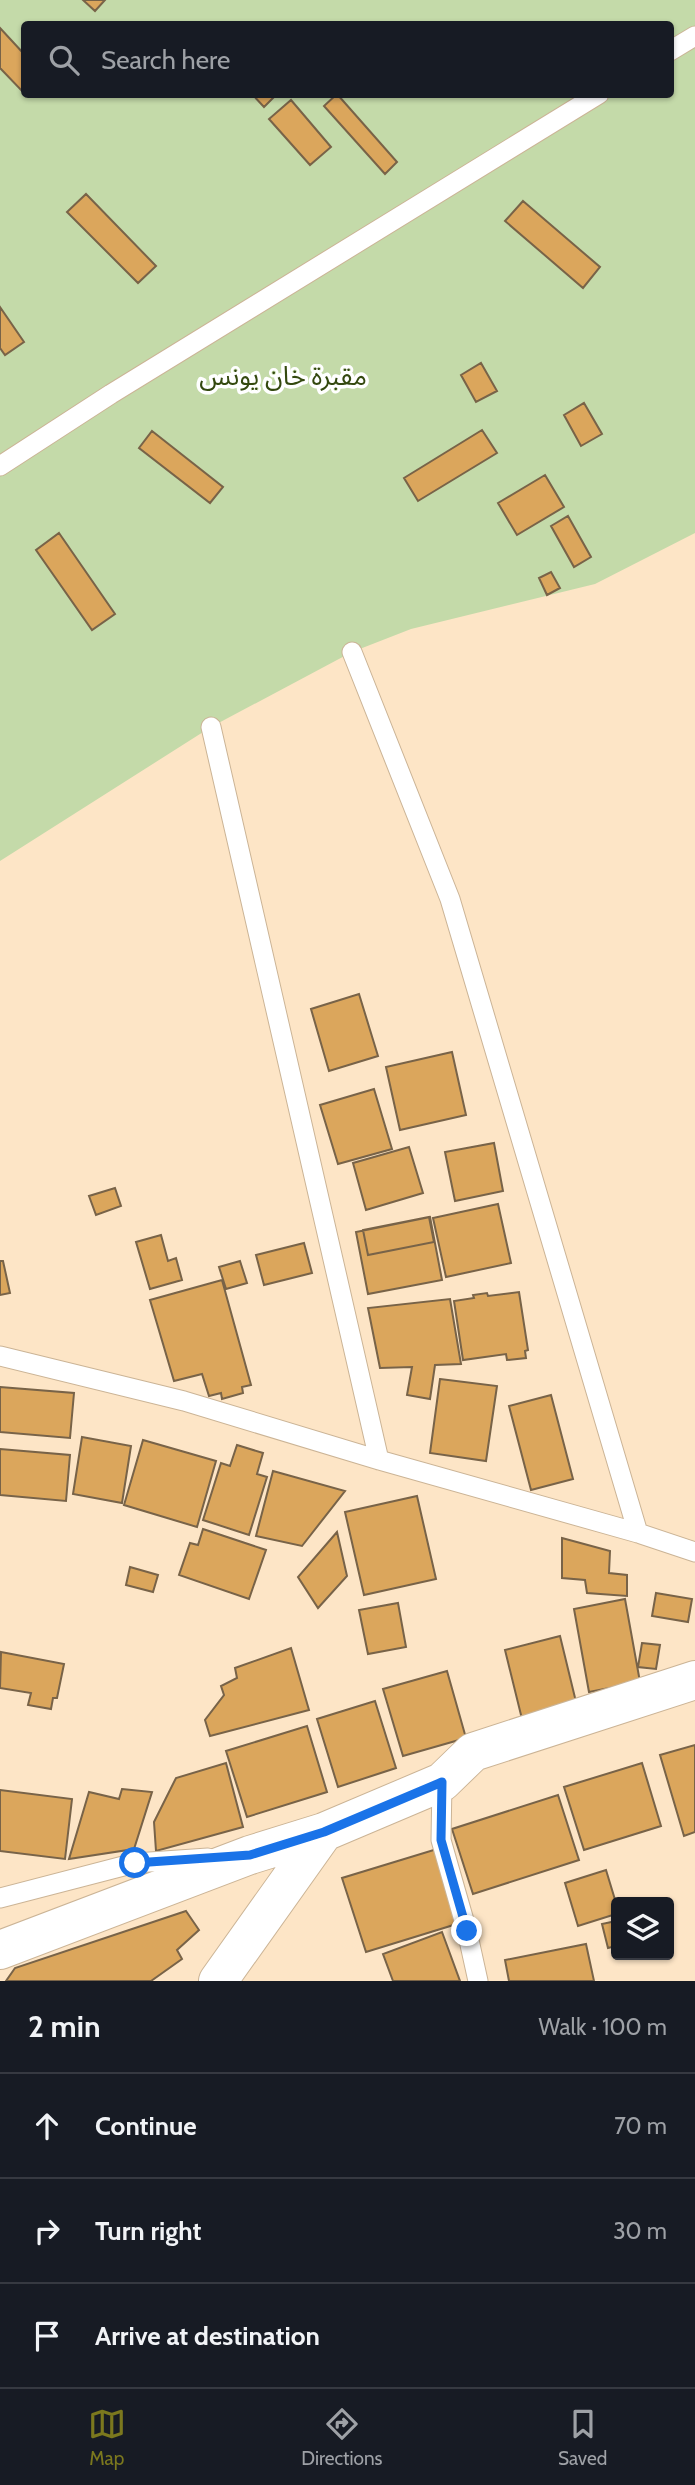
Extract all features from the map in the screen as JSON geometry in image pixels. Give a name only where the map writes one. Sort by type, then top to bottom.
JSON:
[{"type":"street","points":[[0,1950],[250,1855],[324,1832],[442,1782],[473,1752],[695,1680]]},
{"type":"street","points":[[218,1981],[324,1832]]},
{"type":"lane","points":[[674,49],[695,36]]},
{"type":"lane","points":[[0,466],[111,394],[592,98]]},
{"type":"lane","points":[[352,652],[450,900],[638,1533]]},
{"type":"lane","points":[[211,727],[379,1460]]},
{"type":"lane","points":[[0,1356],[184,1401],[695,1552]]},
{"type":"lane","points":[[442,1782],[441,1840],[478,1981]]},
{"type":"lane","points":[[0,1898],[135,1863],[250,1855]]},
{"type":"green space","name":"مقبرة خان يونس","points":[[0,0],[695,0],[695,533],[595,584],[411,629],[352,652],[211,727],[0,861]]},
{"type":"building","points":[[83,0],[105,0],[95,11]]},
{"type":"building","points":[[0,28],[21,51],[21,90],[0,68]]},
{"type":"building","points":[[256,98],[273,98],[264,107]]},
{"type":"building","points":[[333,98],[341,98],[397,162],[385,174],[324,106]]},
{"type":"building","points":[[291,100],[331,147],[310,165],[269,119]]},
{"type":"building","points":[[86,194],[156,266],[138,283],[67,212]]},
{"type":"building","points":[[523,201],[600,267],[583,288],[505,221]]},
{"type":"building","points":[[0,307],[24,342],[5,355],[0,348]]},
{"type":"building","points":[[481,363],[497,391],[476,402],[461,375]]},
{"type":"building","points":[[584,403],[602,434],[581,446],[564,415]]},
{"type":"building","points":[[482,430],[497,453],[418,501],[404,478]]},
{"type":"building","points":[[152,431],[223,487],[210,503],[139,448]]},
{"type":"building","points":[[545,475],[564,507],[517,535],[498,503]]},
{"type":"building","points":[[568,516],[591,557],[574,567],[551,526]]},
{"type":"building","points":[[59,533],[115,614],[92,630],[36,550]]},
{"type":"building","points":[[551,572],[560,588],[547,595],[539,578]]},
{"type":"building","points":[[359,994],[378,1056],[329,1071],[311,1009]]},
{"type":"building","points":[[452,1052],[466,1115],[400,1130],[386,1067]]},
{"type":"building","points":[[374,1089],[392,1149],[338,1164],[320,1105]]},
{"type":"building","points":[[494,1143],[503,1191],[455,1201],[445,1152]]},
{"type":"building","points":[[409,1147],[423,1193],[366,1210],[353,1163]]},
{"type":"building","points":[[115,1188],[121,1206],[96,1215],[89,1196]]},
{"type":"building","points":[[498,1204],[511,1263],[446,1277],[433,1218]]},
{"type":"building","points":[[429,1217],[434,1242],[368,1255],[363,1230]]},
{"type":"building","points":[[430,1217],[442,1280],[368,1294],[356,1232]]},
{"type":"building","points":[[161,1235],[168,1261],[176,1258],[182,1280],[150,1289],[136,1242]]},
{"type":"building","points":[[304,1243],[312,1273],[264,1285],[256,1255]]},
{"type":"building","points":[[0,1261],[3,1261],[10,1293],[0,1295]]},
{"type":"building","points":[[240,1261],[247,1283],[226,1289],[219,1267]]},
{"type":"building","points":[[222,1280],[251,1385],[242,1387],[243,1393],[222,1399],[221,1393],[209,1396],[202,1374],[174,1381],[150,1300]]},
{"type":"building","points":[[519,1292],[528,1350],[525,1351],[526,1358],[507,1360],[506,1354],[463,1360],[454,1301],[487,1293],[488,1296]]},
{"type":"building","points":[[450,1299],[461,1364],[435,1365],[430,1399],[407,1395],[412,1367],[380,1368],[368,1308]]},
{"type":"building","points":[[440,1379],[497,1386],[486,1461],[430,1453]]},
{"type":"building","points":[[0,1387],[74,1393],[70,1438],[0,1432]]},
{"type":"building","points":[[551,1395],[573,1479],[531,1490],[509,1406]]},
{"type":"building","points":[[82,1437],[131,1446],[122,1503],[73,1494]]},
{"type":"building","points":[[143,1440],[216,1461],[197,1527],[124,1505]]},
{"type":"building","points":[[237,1445],[263,1453],[257,1474],[267,1477],[249,1535],[203,1520],[221,1463],[230,1466]]},
{"type":"building","points":[[0,1449],[70,1455],[66,1501],[0,1495]]},
{"type":"building","points":[[273,1471],[345,1491],[302,1546],[256,1536]]},
{"type":"building","points":[[417,1496],[436,1579],[364,1595],[345,1512]]},
{"type":"building","points":[[203,1529],[266,1550],[249,1599],[179,1575],[190,1543],[198,1545]]},
{"type":"building","points":[[337,1532],[347,1576],[318,1608],[298,1577]]},
{"type":"building","points":[[562,1538],[610,1551],[609,1573],[627,1575],[627,1596],[587,1593],[585,1580],[562,1578]]},
{"type":"building","points":[[130,1567],[158,1575],[153,1592],[126,1585]]},
{"type":"building","points":[[656,1593],[692,1599],[688,1622],[652,1616]]},
{"type":"building","points":[[625,1599],[640,1682],[589,1692],[574,1609]]},
{"type":"building","points":[[398,1603],[406,1647],[368,1654],[359,1610]]},
{"type":"building","points":[[560,1636],[577,1706],[522,1719],[505,1650]]},
{"type":"building","points":[[642,1643],[660,1645],[656,1669],[638,1667]]},
{"type":"building","points":[[291,1648],[309,1710],[210,1736],[205,1720],[224,1695],[221,1686],[237,1678],[235,1668]]},
{"type":"building","points":[[1,1652],[64,1664],[57,1698],[53,1698],[51,1709],[28,1705],[31,1693],[0,1688]]},
{"type":"building","points":[[447,1671],[466,1738],[403,1756],[383,1689]]},
{"type":"building","points":[[375,1701],[396,1768],[338,1787],[317,1719]]},
{"type":"building","points":[[307,1726],[327,1792],[247,1817],[226,1751]]},
{"type":"building","points":[[695,1745],[695,1832],[684,1836],[660,1755]]},
{"type":"building","points":[[226,1763],[243,1827],[156,1851],[154,1822],[176,1778]]},
{"type":"building","points":[[642,1763],[661,1826],[584,1850],[564,1787]]},
{"type":"building","points":[[122,1789],[152,1792],[134,1849],[69,1859],[89,1792],[119,1799]]},
{"type":"building","points":[[0,1790],[72,1799],[65,1859],[0,1851]]},
{"type":"building","points":[[558,1795],[579,1860],[473,1894],[452,1829]]},
{"type":"building","points":[[437,1849],[460,1923],[366,1952],[342,1878]]},
{"type":"building","points":[[606,1870],[614,1897],[611,1897],[611,1916],[578,1926],[565,1883]]},
{"type":"building","points":[[186,1911],[199,1930],[177,1950],[182,1959],[151,1981],[6,1981],[15,1968]]},
{"type":"building","points":[[611,1922],[611,1947],[608,1948],[602,1924]]},
{"type":"building","points":[[442,1932],[460,1981],[393,1981],[383,1954]]},
{"type":"building","points":[[586,1944],[594,1981],[509,1981],[505,1960]]},
{"type":"route","points":[[135,1863],[250,1855],[324,1832],[442,1782],[441,1840],[467,1931]]}]
